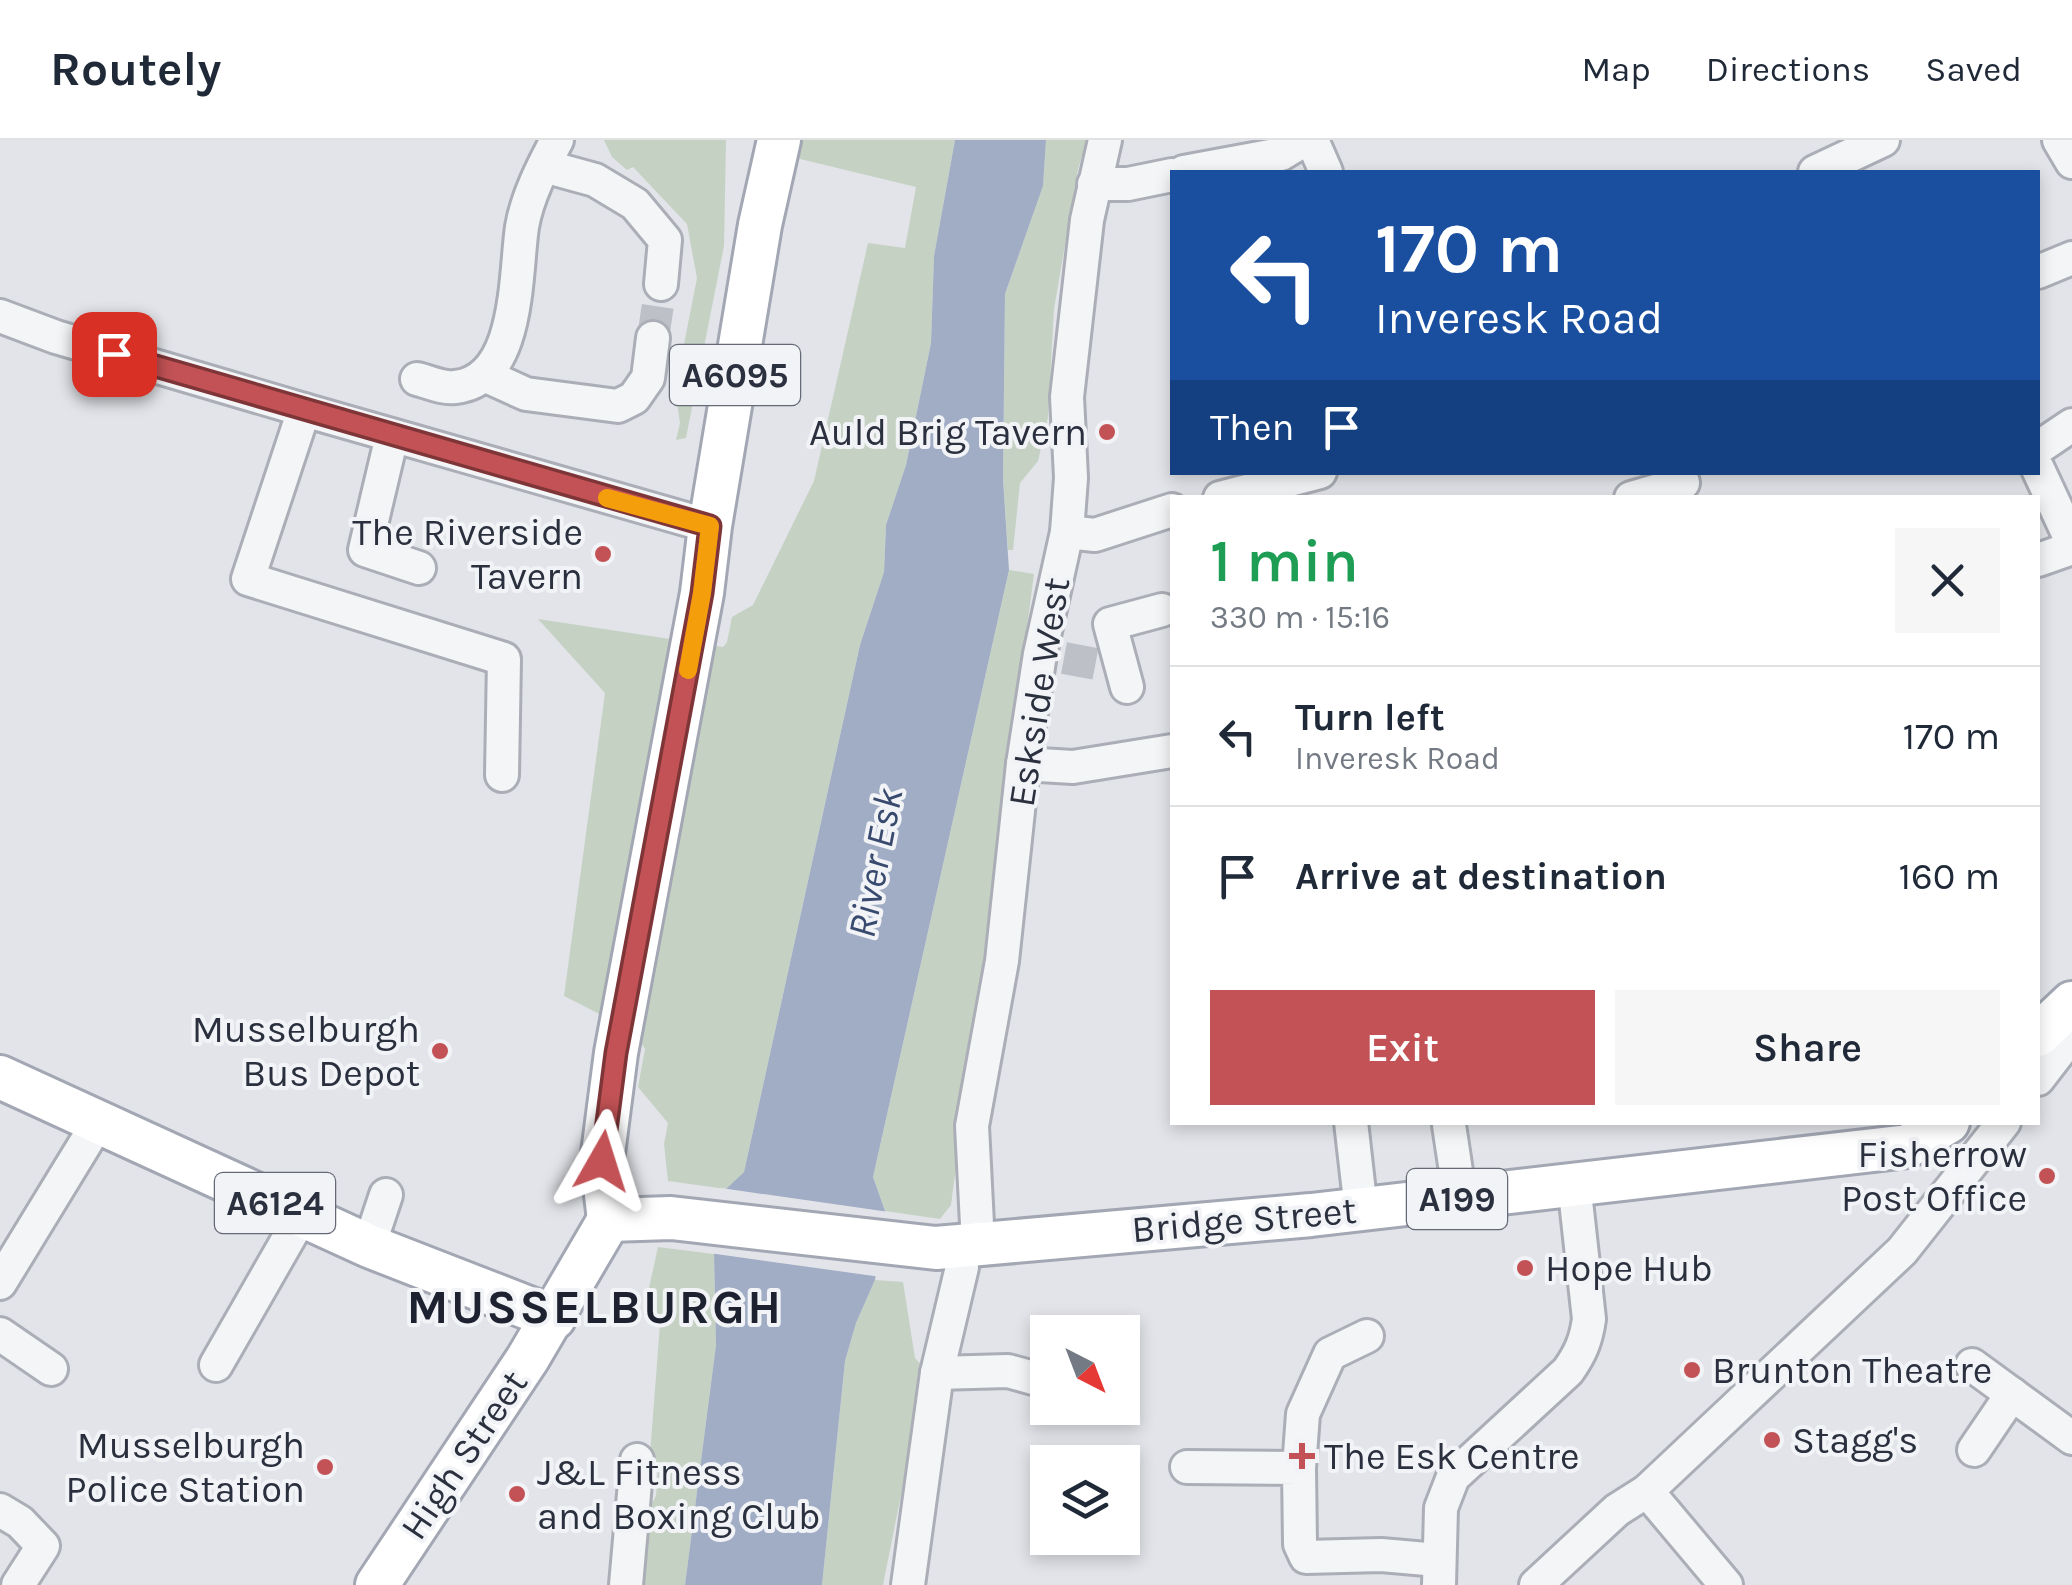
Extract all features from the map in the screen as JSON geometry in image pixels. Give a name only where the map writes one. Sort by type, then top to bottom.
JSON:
[{"type":"main road","name":"A6095","points":[[760,140],[760,225]]},
{"type":"main road","name":"A6095","points":[[609,1220],[602,1161],[616,1053],[702,593],[760,225],[779,140]]},
{"type":"main road","name":"A6124","points":[[0,1077],[369,1246],[554,1318]]},
{"type":"main road","name":"Bridge Street","points":[[609,1220],[671,1218],[958,1246],[1360,1210],[1908,1146],[1941,1128]]},
{"type":"main road","name":"High Street","points":[[377,1585],[554,1318],[609,1220]]},
{"type":"street","name":"Eskside West","points":[[908,1585],[937,1373],[962,1267],[958,1246],[972,1126],[1002,961],[1023,764],[1090,667],[1068,532],[1071,478],[1067,398],[1087,220],[1105,140]]},
{"type":"street","points":[[1195,170],[1281,154],[1304,140]]},
{"type":"street","points":[[1312,140],[1325,170]]},
{"type":"street","points":[[1819,170],[1883,140]]},
{"type":"street","points":[[2058,140],[2072,162]]},
{"type":"street","points":[[417,379],[454,388],[475,381],[493,368],[506,341],[523,222],[550,153],[635,204],[665,240],[660,284]]},
{"type":"street","points":[[1094,184],[1128,184],[1170,175]]},
{"type":"street","points":[[2040,271],[2072,258]]},
{"type":"street","points":[[0,316],[304,410],[710,526]]},
{"type":"street","points":[[484,375],[526,394],[618,406],[634,398],[648,378],[653,338]]},
{"type":"street","points":[[304,410],[248,579],[504,660],[502,775]]},
{"type":"street","points":[[2040,447],[2072,425]]},
{"type":"street","points":[[392,436],[365,550],[420,568]]},
{"type":"street","points":[[2040,473],[2072,545],[2040,559]]},
{"type":"street","points":[[1240,495],[1310,475]]},
{"type":"street","points":[[1641,495],[1683,483],[1681,475]]},
{"type":"street","points":[[1068,532],[1096,534],[1170,511]]},
{"type":"street","points":[[1090,667],[1110,624],[1162,610]]},
{"type":"street","points":[[1023,764],[1073,767],[1170,751]]},
{"type":"street","points":[[2040,1077],[2064,1044],[2053,1020]]},
{"type":"street","points":[[0,1283],[99,1121]]},
{"type":"street","points":[[1351,1125],[1360,1210]]},
{"type":"street","points":[[1449,1125],[1460,1198]]},
{"type":"street","points":[[1536,1585],[1618,1510],[1647,1491],[1902,1251],[2002,1125]]},
{"type":"street","points":[[1367,1336],[1330,1354],[1303,1414],[1300,1544],[1306,1558],[1381,1555],[1439,1572],[1441,1508],[1453,1478],[1568,1371],[1587,1337],[1574,1184]]},
{"type":"street","points":[[369,1246],[386,1195]]},
{"type":"street","points":[[216,1364],[302,1215]]},
{"type":"street","points":[[0,1334],[51,1368]]},
{"type":"street","points":[[1972,1365],[2072,1438]]},
{"type":"street","points":[[937,1373],[1008,1371],[1030,1377]]},
{"type":"street","points":[[1974,1450],[2012,1394]]},
{"type":"street","points":[[626,1585],[637,1460]]},
{"type":"street","points":[[1187,1467],[1299,1468]]},
{"type":"street","points":[[1647,1491],[1726,1585]]},
{"type":"street","points":[[0,1510],[20,1522],[43,1546],[18,1585]]},
{"type":"green space","points":[[604,140],[726,140],[724,246],[686,438],[676,440],[680,423],[675,390],[697,278],[687,224],[633,167],[627,170],[612,157]]},
{"type":"green space","points":[[799,140],[955,140],[934,256],[931,343],[906,465],[886,525],[884,572],[860,645],[744,1172],[726,1189],[668,1181],[664,1144],[668,1123],[638,1087],[645,1049],[635,1032],[564,996],[605,693],[538,619],[723,647],[732,617],[753,605],[814,481],[868,243],[905,248],[916,187],[796,158]]},
{"type":"green space","points":[[1046,140],[1087,140],[1078,169],[1054,309],[1048,417],[1038,461],[1020,483],[1013,550],[1008,550],[1003,479],[1005,294],[1043,186]]},
{"type":"green space","points":[[1009,570],[1034,574],[951,1205],[940,1219],[885,1211],[873,1177]]},
{"type":"green space","points":[[658,1247],[714,1254],[716,1345],[685,1585],[642,1585],[648,1510],[656,1496],[658,1469],[649,1467],[660,1324],[643,1315]]},
{"type":"green space","points":[[875,1280],[903,1282],[915,1358],[926,1370],[883,1585],[822,1585],[845,1361]]},
{"type":"water","name":"River Esk","points":[[955,140],[1046,140],[1043,186],[1005,294],[1003,479],[1009,570],[873,1177],[885,1211],[875,1280],[845,1361],[822,1585],[685,1585],[716,1345],[714,1254],[726,1189],[744,1172],[860,645],[884,572],[886,525],[906,465],[931,343],[934,256]]},
{"type":"pier","points":[[721,1188],[889,1212],[881,1277],[709,1253]]},
{"type":"tunnel","points":[[653,338],[661,284]]},
{"type":"tunnel","points":[[1064,658],[1096,664]]},
{"type":"slow traffic","points":[[607,498],[710,526],[688,670]]},
{"type":"place","name":"Auld Brig Tavern","points":[[1107,432]]},
{"type":"place","name":"The Riverside Tavern","points":[[603,554]]},
{"type":"place","name":"Musselburgh Bus Depot","points":[[440,1051]]},
{"type":"place","name":"Fisherrow Post Office","points":[[2047,1176]]},
{"type":"place","name":"Hope Hub","points":[[1525,1268]]},
{"type":"place","name":"Brunton Theatre","points":[[1692,1370]]},
{"type":"place","name":"Stagg's","points":[[1772,1440]]},
{"type":"place","name":"The Esk Centre","points":[[1302,1456]]},
{"type":"place","name":"Musselburgh Police Station","points":[[325,1467]]},
{"type":"place","name":"J&L Fitness and Boxing Club","points":[[517,1494]]},
{"type":"district","name":"MUSSELBURGH","points":[[595,1307]]},
{"type":"route","points":[[114,354],[710,526],[702,593],[616,1053],[602,1161]]}]
